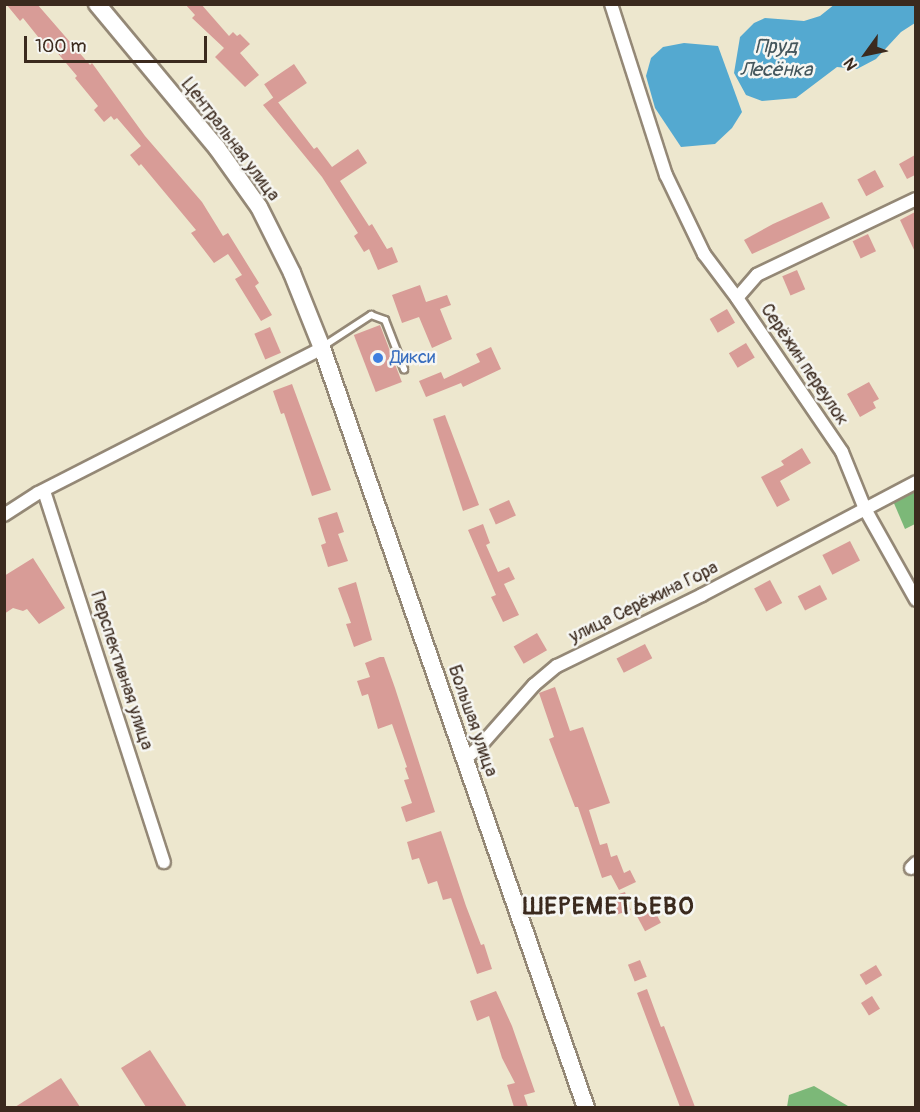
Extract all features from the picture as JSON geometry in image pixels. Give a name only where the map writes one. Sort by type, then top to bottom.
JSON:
[{"type":"street","name":"Центральная улица","points":[[97,4],[217,148],[259,207],[292,273],[322,348]]},
{"type":"street","points":[[613,9],[666,175],[704,254],[737,298]]},
{"type":"street","name":"Серёжин переулок","points":[[865,509],[842,452],[737,298],[757,276],[915,199]]},
{"type":"street","points":[[4,514],[44,491],[322,348]]},
{"type":"street","name":"Большая улица","points":[[322,348],[586,1107]]},
{"type":"street","name":"улица Серёжина Гора","points":[[464,760],[482,745],[534,685],[557,666],[702,595],[915,482]]},
{"type":"street","name":"Перспективная улица","points":[[44,491],[164,862]]},
{"type":"street","points":[[865,509],[915,600]]},
{"type":"lane","points":[[322,348],[371,315],[385,320],[405,369]]},
{"type":"green space","points":[[915,489],[915,524],[905,529],[893,501]]},
{"type":"green space","points":[[814,1086],[848,1107],[787,1107],[789,1095]]},
{"type":"water","name":"Пруд Лесёнка","points":[[835,4],[915,5],[915,23],[901,32],[876,59],[857,69],[837,67],[796,98],[762,101],[746,95],[734,73],[740,37],[754,23],[765,18],[804,21],[820,16]]},
{"type":"water","name":"Пруд Лесёнка","points":[[684,43],[718,46],[742,112],[732,128],[715,144],[681,147],[655,108],[646,76],[651,58],[663,47]]},
{"type":"building","points":[[6,4],[37,4],[90,65],[92,63],[145,136],[202,202],[223,236],[228,233],[259,283],[255,286],[272,315],[261,321],[235,279],[242,275],[228,254],[214,263],[191,233],[196,230],[141,164],[139,166],[130,155],[141,146],[117,118],[114,120],[111,116],[104,122],[94,110],[98,106],[75,78],[77,76],[55,50],[51,53],[23,18],[20,21]]},
{"type":"building","points":[[185,4],[201,4],[229,36],[233,32],[237,36],[240,34],[250,44],[240,53],[259,75],[245,87],[215,57],[224,48],[192,18],[195,15]]},
{"type":"building","points":[[294,64],[307,83],[277,103],[264,84]]},
{"type":"building","points":[[274,97],[314,149],[317,147],[332,167],[358,149],[367,163],[340,181],[369,226],[372,224],[387,249],[392,247],[398,262],[378,270],[369,249],[364,252],[354,236],[358,233],[322,177],[263,105]]},
{"type":"building","points":[[915,155],[915,175],[907,179],[899,164]]},
{"type":"building","points":[[875,170],[884,187],[866,196],[857,179]]},
{"type":"building","points":[[822,202],[830,218],[752,254],[744,240]]},
{"type":"building","points":[[915,212],[915,252],[900,220]]},
{"type":"building","points":[[868,234],[876,251],[861,258],[853,241]]},
{"type":"building","points":[[797,270],[805,289],[790,296],[782,276]]},
{"type":"building","points":[[420,285],[426,302],[447,295],[451,305],[440,309],[452,339],[432,348],[419,317],[402,323],[392,295]]},
{"type":"building","points":[[727,309],[735,323],[718,333],[710,319]]},
{"type":"building","name":"Дикси","points":[[380,325],[402,382],[376,392],[354,335]]},
{"type":"building","points":[[270,327],[281,353],[265,359],[254,334]]},
{"type":"building","points":[[746,343],[755,358],[738,368],[729,353]]},
{"type":"building","points":[[491,347],[501,369],[463,387],[461,383],[426,397],[419,381],[441,372],[444,379],[480,362],[476,354]]},
{"type":"building","points":[[869,382],[879,399],[873,402],[876,408],[860,417],[847,394]]},
{"type":"building","points":[[292,384],[331,490],[312,496],[284,413],[281,414],[273,391]]},
{"type":"building","points":[[445,415],[479,505],[463,511],[433,419]]},
{"type":"building","points":[[802,448],[811,463],[780,481],[790,500],[777,507],[761,477],[784,465],[781,461]]},
{"type":"building","points":[[509,500],[516,516],[496,524],[489,509]]},
{"type":"building","points":[[337,512],[344,532],[338,534],[348,561],[328,567],[321,545],[326,543],[318,518]]},
{"type":"building","points":[[483,524],[490,543],[486,545],[498,572],[509,567],[515,579],[504,584],[519,615],[503,622],[491,597],[496,595],[468,530]]},
{"type":"building","points":[[850,541],[860,561],[832,575],[822,555]]},
{"type":"building","points":[[33,558],[65,608],[39,624],[27,609],[23,611],[13,608],[4,614],[4,576]]},
{"type":"building","points":[[770,580],[782,603],[766,611],[754,588]]},
{"type":"building","points":[[356,582],[372,640],[354,647],[346,624],[351,623],[338,588]]},
{"type":"building","points":[[820,585],[827,599],[805,611],[798,596]]},
{"type":"building","points":[[537,633],[547,650],[524,664],[514,646]]},
{"type":"building","points":[[645,644],[652,658],[624,673],[616,659]]},
{"type":"building","points":[[384,657],[395,688],[435,812],[406,822],[401,807],[412,803],[404,780],[409,779],[405,768],[407,767],[392,724],[378,729],[368,694],[362,696],[357,681],[370,677],[365,663]]},
{"type":"building","points":[[555,687],[570,731],[583,727],[610,803],[589,810],[600,845],[607,843],[611,857],[617,855],[624,873],[630,870],[636,882],[619,890],[611,875],[602,878],[578,807],[575,807],[549,739],[554,737],[539,693]]},
{"type":"building","points":[[441,831],[466,906],[481,945],[484,944],[492,969],[477,974],[451,898],[443,900],[437,881],[428,884],[419,858],[412,860],[407,842]]},
{"type":"building","points":[[625,892],[631,910],[616,915],[610,897]]},
{"type":"building","points":[[652,906],[661,923],[645,931],[636,914]]},
{"type":"building","points":[[640,960],[647,977],[635,982],[628,965]]},
{"type":"building","points":[[876,965],[882,975],[866,985],[860,975]]},
{"type":"building","points":[[647,989],[661,1027],[664,1026],[695,1107],[680,1107],[637,993]]},
{"type":"building","points":[[496,991],[512,1026],[535,1092],[524,1095],[528,1107],[514,1107],[507,1085],[515,1083],[502,1058],[489,1016],[477,1021],[470,1001]]},
{"type":"building","points":[[872,996],[880,1009],[869,1016],[861,1003]]},
{"type":"building","points":[[150,1050],[187,1107],[146,1107],[121,1068]]},
{"type":"building","points":[[61,1078],[80,1107],[15,1107]]},
{"type":"place","name":"Дикси","points":[[378,358]]},
{"type":"district","name":"ШЕРЕМЕТЬЕВО","points":[[609,907]]}]
